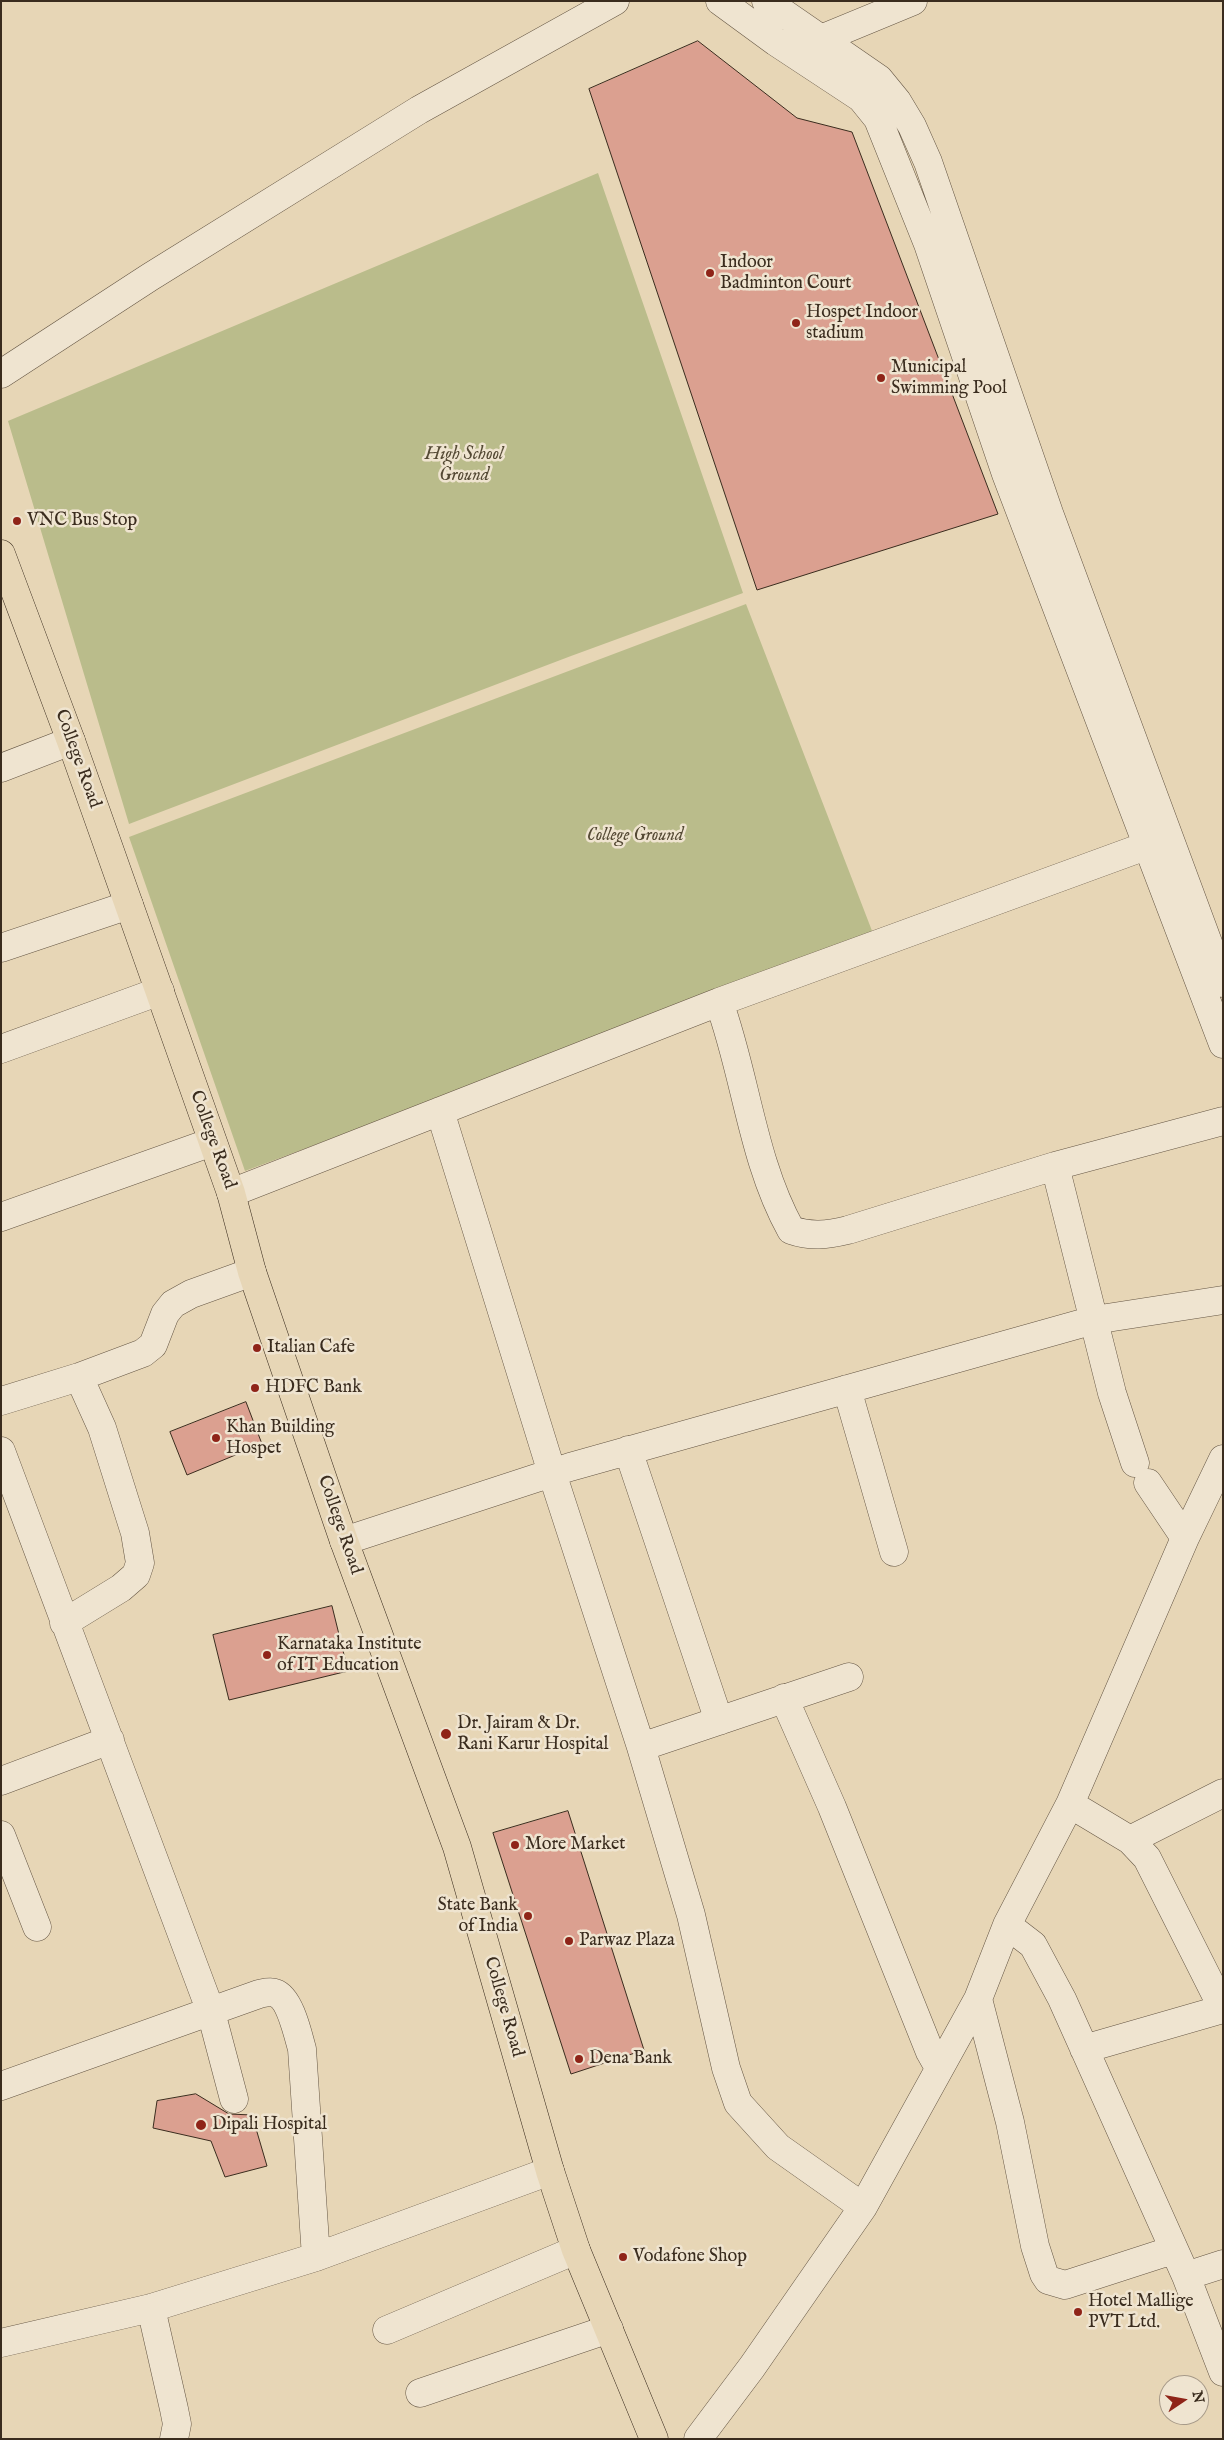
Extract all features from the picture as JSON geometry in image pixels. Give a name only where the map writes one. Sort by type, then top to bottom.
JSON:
[{"type":"main road","name":"College Road","points":[[1,554],[71,742],[212,1142],[232,1193],[252,1272],[344,1541],[457,1847],[550,2171],[576,2250],[654,2439]]},
{"type":"street","points":[[1,374],[150,277],[418,110],[615,1]]},
{"type":"street","points":[[720,1],[776,42],[861,98],[878,119],[928,244],[1006,474],[1159,841],[1223,982]]},
{"type":"street","points":[[766,1],[879,79],[897,101],[912,126],[928,162],[1049,512],[1159,841],[1223,1044]]},
{"type":"street","points":[[821,39],[913,1]]},
{"type":"street","points":[[1,768],[71,742]]},
{"type":"street","points":[[232,1193],[719,1002],[1159,841]]},
{"type":"street","points":[[1,948],[129,904]]},
{"type":"street","points":[[1,1049],[160,991]]},
{"type":"street","points":[[719,1002],[729,1028],[748,1110],[773,1192],[790,1230],[804,1235],[820,1235],[848,1230],[1055,1166],[1223,1121]]},
{"type":"street","points":[[440,1111],[552,1473],[641,1747],[691,1915],[726,2068],[738,2104],[778,2147],[863,2207]]},
{"type":"street","points":[[1,1217],[212,1142]]},
{"type":"street","points":[[1055,1166],[1112,1393],[1141,1473],[1185,1538]]},
{"type":"street","points":[[1,1401],[79,1377],[143,1353],[152,1345],[157,1337],[165,1314],[173,1304],[183,1298],[252,1272]]},
{"type":"street","points":[[344,1541],[628,1450],[1094,1320],[1223,1300]]},
{"type":"street","points":[[64,1623],[121,1588],[136,1575],[140,1564],[135,1533],[102,1428],[79,1377]]},
{"type":"street","points":[[847,1389],[894,1552]]},
{"type":"street","points":[[628,1450],[719,1721]]},
{"type":"street","points":[[1,1451],[210,2012],[234,2099]]},
{"type":"street","points":[[698,2439],[752,2367],[863,2207],[978,1999],[1007,1925],[1070,1804],[1185,1538],[1223,1459]]},
{"type":"street","points":[[641,1747],[848,1677]]},
{"type":"street","points":[[784,1698],[832,1807],[930,2052],[939,2068]]},
{"type":"street","points":[[1,1781],[110,1740]]},
{"type":"street","points":[[1130,1840],[1223,1793]]},
{"type":"street","points":[[1070,1804],[1130,1840],[1154,1868],[1223,2009],[1084,2049]]},
{"type":"street","points":[[1,1835],[37,1928]]},
{"type":"street","points":[[1007,1925],[1033,1945],[1062,1999],[1186,2276],[1223,2372]]},
{"type":"street","points":[[1,2086],[259,1994],[273,1992],[280,1996],[296,2026],[305,2072],[316,2257]]},
{"type":"street","points":[[978,1999],[1010,2122],[1035,2246],[1044,2274],[1048,2280],[1065,2285],[1173,2250]]},
{"type":"street","points":[[2,2340],[151,2308],[316,2257],[550,2171]]},
{"type":"street","points":[[387,2330],[576,2250]]},
{"type":"street","points":[[1186,2276],[1223,2264]]},
{"type":"street","points":[[151,2308],[176,2416],[174,2439]]},
{"type":"street","points":[[420,2393],[609,2329]]},
{"type":"green space","name":"High School Ground","points":[[598,173],[743,593],[571,656],[129,824],[8,421]]},
{"type":"green space","name":"College Ground","points":[[746,604],[874,936],[245,1171],[129,837]]},
{"type":"building","name":"Hospet Indoor stadium","points":[[698,41],[797,118],[852,132],[998,514],[757,590],[589,89]]},
{"type":"building","name":"Khan Building Hospet","points":[[246,1402],[262,1444],[187,1475],[170,1432]]},
{"type":"building","points":[[332,1606],[348,1671],[229,1700],[213,1635]]},
{"type":"building","name":"Parwaz Plaza","points":[[568,1811],[644,2050],[571,2074],[493,1833]]},
{"type":"building","points":[[196,2094],[229,2114],[252,2115],[267,2166],[225,2177],[211,2141],[153,2128],[157,2101]]},
{"type":"place","name":"Indoor Badminton Court","points":[[710,273]]},
{"type":"place","name":"Hospet Indoor stadium","points":[[796,323]]},
{"type":"place","name":"Municipal Swimming Pool","points":[[881,378]]},
{"type":"place","name":"VNC Bus Stop","points":[[17,521]]},
{"type":"place","name":"Italian Cafe","points":[[257,1348]]},
{"type":"place","name":"HDFC Bank","points":[[255,1388]]},
{"type":"place","name":"Khan Building Hospet","points":[[216,1438]]},
{"type":"place","name":"Karnataka Institute of IT Education","points":[[267,1655]]},
{"type":"place","name":"Dr. Jairam & Dr. Rani Karur Hospital","points":[[446,1734]]},
{"type":"place","name":"More Market","points":[[515,1845]]},
{"type":"place","name":"State Bank of India","points":[[528,1916]]},
{"type":"place","name":"Parwaz Plaza","points":[[569,1941]]},
{"type":"place","name":"Dena Bank","points":[[579,2059]]},
{"type":"place","name":"Dipali Hospital","points":[[201,2125]]},
{"type":"place","name":"Vodafone Shop","points":[[623,2257]]},
{"type":"place","name":"Hotel Mallige PVT Ltd.","points":[[1078,2312]]}]
